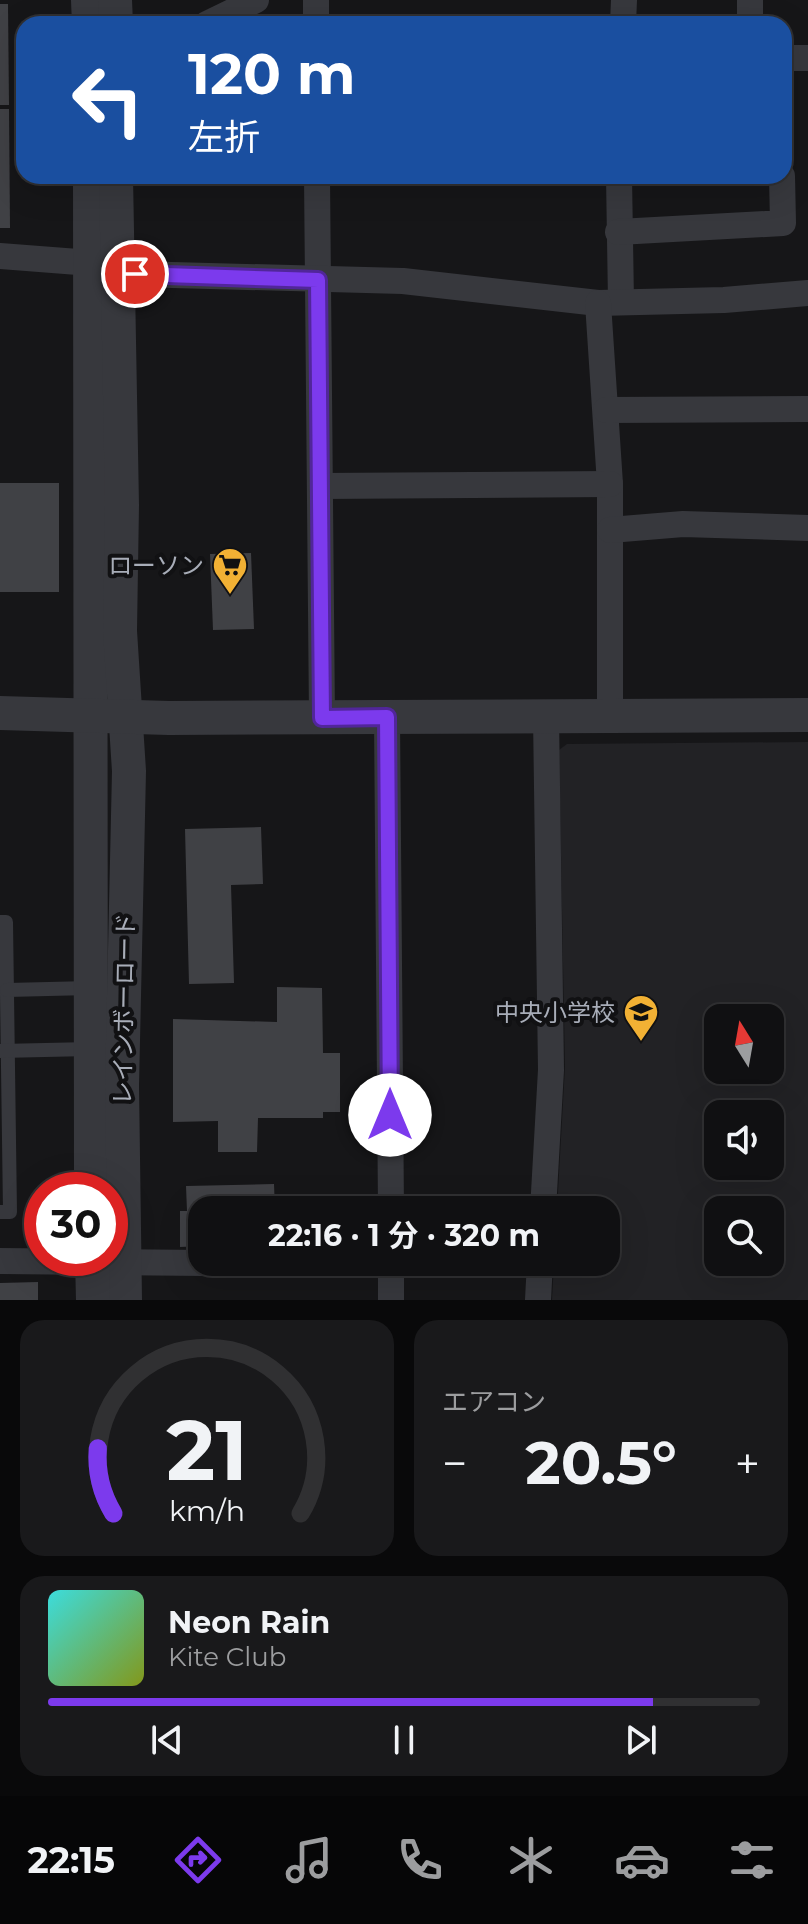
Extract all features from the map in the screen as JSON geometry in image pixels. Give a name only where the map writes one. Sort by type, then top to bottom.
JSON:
[{"type":"street","points":[[223,16],[256,0]]},
{"type":"street","points":[[91,184],[103,267]]},
{"type":"street","points":[[103,267],[115,184]]},
{"type":"street","points":[[317,184],[322,718]]},
{"type":"street","points":[[610,714],[610,484],[606,410],[619,184]]},
{"type":"street","points":[[618,232],[783,223],[782,184]]},
{"type":"street","points":[[0,256],[103,267],[135,274],[403,281],[610,303],[808,293]]},
{"type":"street","name":"レインボーロード","points":[[91,1172],[89,717],[103,267]]},
{"type":"street","name":"レインボーロード","points":[[103,267],[122,505],[120,631],[128,717],[122,1086],[113,1172]]},
{"type":"street","points":[[606,410],[808,409]]},
{"type":"street","points":[[321,486],[610,484]]},
{"type":"street","points":[[610,530],[683,524],[808,528]]},
{"type":"street","points":[[0,713],[89,717],[322,718],[808,715]]},
{"type":"street","points":[[544,1196],[551,1070],[546,716]]},
{"type":"street","points":[[387,717],[391,1196]]},
{"type":"street","points":[[0,1261],[24,1261]]},
{"type":"street","points":[[128,1261],[188,1262]]},
{"type":"street","name":"レインボーロード","points":[[93,1300],[99,1276]]},
{"type":"street","name":"レインボーロード","points":[[111,1276],[125,1300]]},
{"type":"street","points":[[391,1276],[391,1300]]},
{"type":"street","points":[[538,1300],[539,1276]]},
{"type":"lane","points":[[0,922],[6,922],[4,1051],[10,1212],[0,1212]]},
{"type":"lane","points":[[7,990],[90,988]]},
{"type":"lane","points":[[4,1051],[91,1049]]},
{"type":"shaded area","name":"中央小学校","points":[[808,742],[808,1300],[552,1300],[553,1276],[620,1276],[620,1196],[558,1196],[565,1067],[559,750],[567,744]]},
{"type":"building","points":[[0,4],[8,4],[9,105],[0,105]]},
{"type":"building","points":[[0,109],[9,109],[10,228],[0,228]]},
{"type":"building","points":[[0,483],[59,483],[59,592],[0,592]]},
{"type":"building","points":[[251,553],[254,629],[213,630],[210,554]]},
{"type":"building","points":[[261,827],[263,884],[231,885],[234,983],[189,984],[185,829]]},
{"type":"building","points":[[277,987],[322,988],[323,1053],[340,1053],[340,1112],[323,1112],[323,1118],[258,1118],[257,1152],[218,1152],[218,1121],[173,1122],[173,1019],[277,1022]]},
{"type":"building","points":[[274,1184],[274,1196],[188,1196],[188,1247],[180,1247],[180,1211],[187,1211],[186,1186]]},
{"type":"building","points":[[38,1282],[38,1300],[0,1300],[0,1283]]},
{"type":"place","name":"ローソン","points":[[230,596]]},
{"type":"place","name":"中央小学校","points":[[641,1043]]},
{"type":"route","points":[[135,274],[318,280],[322,718],[387,717],[390,1115]]}]
